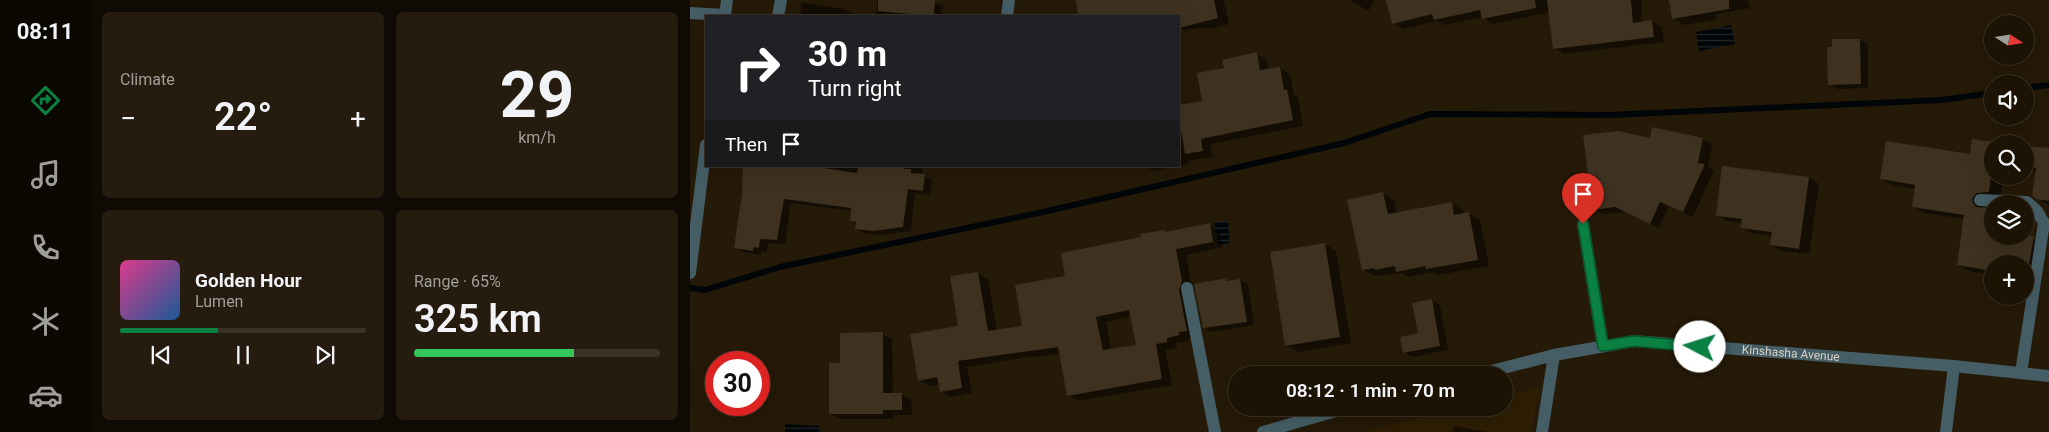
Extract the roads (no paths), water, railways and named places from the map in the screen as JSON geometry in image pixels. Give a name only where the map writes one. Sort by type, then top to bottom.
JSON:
[{"type":"street","points":[[725,15],[727,0]]},
{"type":"street","points":[[778,15],[780,0]]},
{"type":"street","points":[[1008,15],[1009,0]]},
{"type":"street","points":[[690,13],[713,15]]},
{"type":"street","points":[[691,268],[705,153]]},
{"type":"street","points":[[1980,200],[2027,202],[2037,211],[2044,223],[2021,373]]},
{"type":"street","points":[[1583,224],[1603,346]]},
{"type":"street","points":[[1187,288],[1214,432]]},
{"type":"street","name":"Kinshasha Avenue","points":[[1509,366],[1554,354],[1634,341],[1954,366],[2049,376]]},
{"type":"street","points":[[1542,432],[1554,354]]},
{"type":"street","points":[[1946,432],[1954,366]]},
{"type":"street","points":[[1263,432],[1318,416]]},
{"type":"waterway","points":[[2034,87],[2049,85]]},
{"type":"waterway","points":[[690,288],[705,290],[780,267],[1043,212],[1344,143],[1430,114],[1610,115],[1941,100],[1984,94]]}]
